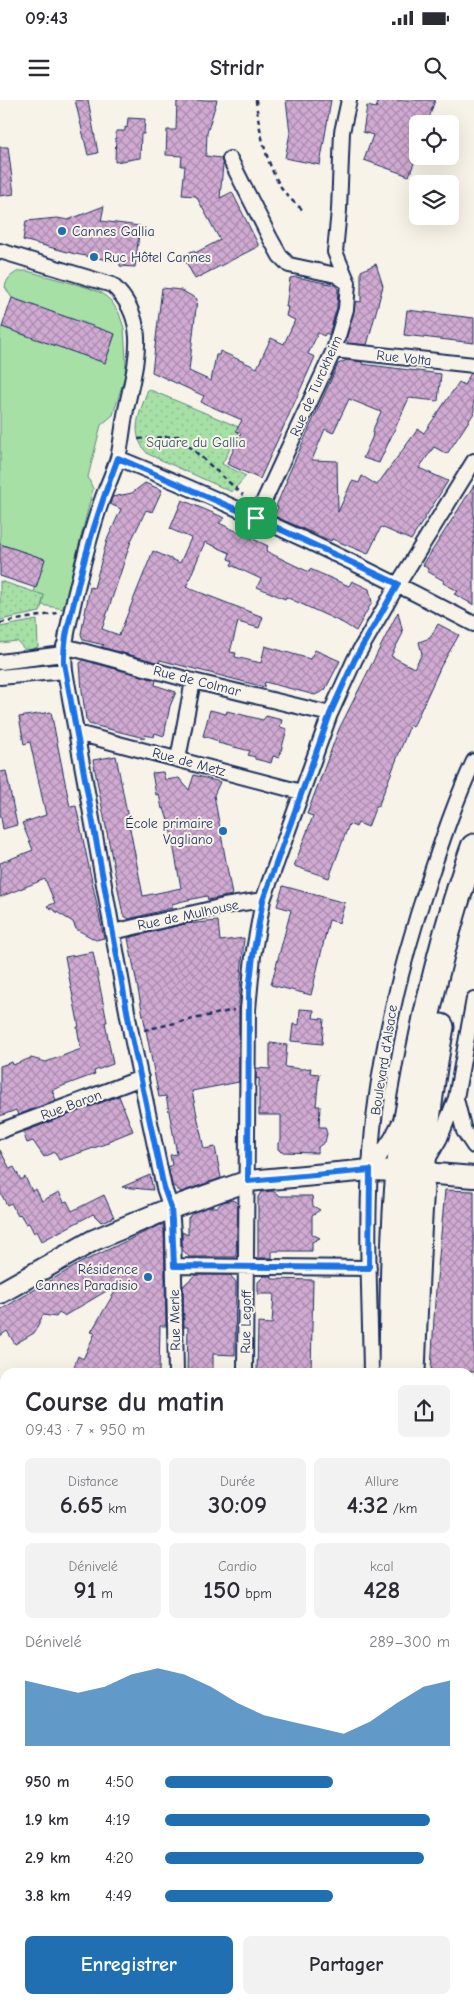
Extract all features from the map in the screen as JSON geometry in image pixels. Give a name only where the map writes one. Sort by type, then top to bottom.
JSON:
[{"type":"highway","points":[[412,1368],[410,1100],[439,959],[474,846]]},
{"type":"highway","points":[[392,1368],[410,1172],[426,1119],[454,966],[474,894]]},
{"type":"main road","points":[[0,1293],[94,1240],[171,1208],[248,1181],[370,1170],[474,1177]]},
{"type":"street","points":[[348,100],[342,132],[339,210],[335,252],[348,283]]},
{"type":"street","points":[[230,159],[280,256],[289,265],[336,275],[348,283]]},
{"type":"street","name":"Rue Merle","points":[[0,252],[112,285],[122,293],[130,306],[136,330],[138,355],[118,458],[92,532],[64,650],[65,670],[131,1033],[164,1188],[171,1208],[174,1232],[176,1368]]},
{"type":"street","name":"Rue de Turckheim","points":[[258,514],[334,350],[346,309],[348,283]]},
{"type":"street","name":"Rue Volta","points":[[334,350],[474,365]]},
{"type":"street","points":[[118,458],[258,514],[474,624]]},
{"type":"street","name":"Rue Legoff","points":[[246,1368],[248,1009],[253,956],[263,900],[330,714],[355,659],[398,584],[474,461]]},
{"type":"street","points":[[0,662],[64,650]]},
{"type":"street","name":"Rue de Colmar","points":[[64,650],[330,714]]},
{"type":"street","points":[[0,677],[65,670]]},
{"type":"street","points":[[178,759],[193,681]]},
{"type":"street","name":"Rue de Metz","points":[[77,733],[302,792]]},
{"type":"street","name":"Boulevard d'Alsace","points":[[371,1368],[370,1170],[378,1086],[395,996],[411,933],[450,815],[474,761]]},
{"type":"street","name":"Rue de Mulhouse","points":[[113,932],[224,906],[263,900]]},
{"type":"street","points":[[410,1172],[440,1138],[456,1098],[474,999]]},
{"type":"street","name":"Rue Baron","points":[[0,1131],[141,1078]]},
{"type":"street","points":[[456,1098],[464,1131],[474,1146]]},
{"type":"street","points":[[370,1170],[392,1138],[410,1100]]},
{"type":"street","points":[[174,1266],[369,1268]]},
{"type":"path","points":[[256,100],[262,139],[273,169],[285,194],[304,211]]},
{"type":"path","points":[[138,439],[178,436],[258,514]]},
{"type":"path","points":[[0,623],[56,612],[71,615]]},
{"type":"path","points":[[131,1033],[238,1009],[248,1009]]},
{"type":"green space","points":[[19,271],[27,271],[102,293],[111,301],[119,313],[124,328],[125,376],[113,415],[101,425],[88,477],[93,489],[63,609],[42,605],[44,595],[34,592],[45,559],[0,544],[0,330],[2,327],[105,363],[115,334],[12,298],[5,287],[10,277]]},
{"type":"green space","name":"Square du Gallia","points":[[148,389],[241,428],[222,464],[246,476],[232,492],[148,454],[138,438],[137,431],[139,415]]},
{"type":"green space","points":[[0,581],[44,595],[40,612],[0,620]]},
{"type":"green space","points":[[37,620],[38,647],[26,651],[17,641],[0,643],[0,627]]},
{"type":"building","points":[[75,100],[88,100],[98,153],[88,155]]},
{"type":"building","points":[[177,100],[217,100],[207,133],[206,156],[221,158],[223,165],[220,198],[232,192],[259,246],[195,279],[183,256],[194,250],[195,253],[220,240],[196,196],[182,195],[185,166],[181,166],[182,156],[166,155],[167,130],[176,130]]},
{"type":"building","points":[[286,100],[331,100],[320,165],[285,158],[290,133]]},
{"type":"building","points":[[379,100],[435,100],[430,115],[409,115],[409,165],[413,165],[409,176],[364,160],[373,135],[363,132],[367,106],[376,108]]},
{"type":"building","points":[[128,118],[145,119],[144,134],[141,134],[140,158],[115,162],[116,131],[125,131]]},
{"type":"building","points":[[0,147],[8,147],[14,194],[0,196]]},
{"type":"building","points":[[104,206],[101,221],[140,226],[135,267],[120,266],[120,262],[75,254],[23,240],[26,221],[57,218],[68,220]]},
{"type":"building","points":[[376,264],[383,286],[367,345],[348,343],[346,340],[355,301],[361,302],[361,271]]},
{"type":"building","points":[[296,277],[335,285],[338,289],[337,307],[329,335],[326,333],[324,336],[318,333],[308,354],[315,357],[260,479],[227,464],[241,433],[236,431],[242,420],[201,402],[204,396],[152,372],[162,288],[181,290],[197,299],[189,371],[211,381],[216,355],[219,355],[220,351],[257,368],[271,338],[284,344],[295,320],[286,316],[288,307],[286,307],[290,278]]},
{"type":"building","points":[[12,298],[115,334],[105,363],[2,327]]},
{"type":"building","points":[[407,310],[474,318],[474,343],[404,335]]},
{"type":"building","points":[[347,360],[362,362],[362,364],[441,374],[438,401],[409,398],[379,463],[363,458],[381,412],[349,399],[333,433],[325,429],[312,460],[337,461],[338,512],[352,481],[359,483],[362,476],[377,485],[418,429],[424,433],[459,382],[464,385],[471,373],[474,374],[474,413],[447,454],[434,447],[419,468],[448,481],[411,540],[381,527],[368,554],[332,539],[331,541],[274,516],[286,480],[338,364]]},
{"type":"building","points":[[145,483],[162,490],[152,512],[146,510],[131,541],[102,629],[119,635],[153,551],[180,563],[191,538],[170,529],[182,500],[225,518],[219,523],[268,546],[266,551],[309,572],[310,569],[349,586],[352,581],[369,589],[372,602],[356,631],[343,623],[286,597],[285,599],[257,587],[261,579],[231,565],[233,561],[228,559],[230,553],[205,542],[186,587],[263,617],[259,628],[238,622],[230,652],[236,653],[235,657],[261,663],[265,646],[310,659],[315,650],[340,661],[325,690],[315,695],[265,682],[264,687],[160,660],[159,663],[83,640],[81,634],[90,587],[94,588],[107,540],[121,509],[110,504],[112,497],[132,493]]},
{"type":"building","points":[[474,485],[474,605],[454,594],[458,591],[443,583],[444,581],[427,571],[428,569],[423,565]]},
{"type":"building","points":[[0,544],[45,559],[36,588],[0,576]]},
{"type":"building","points":[[398,612],[403,633],[391,656],[414,668],[422,654],[419,642],[430,638],[438,624],[459,635],[441,666],[413,727],[410,725],[378,807],[376,806],[368,827],[358,823],[356,827],[349,824],[329,878],[294,866],[313,816],[307,814],[339,729]]},
{"type":"building","points":[[84,660],[156,680],[155,685],[176,692],[170,706],[164,736],[155,733],[154,737],[145,735],[144,738],[89,724],[86,719],[82,691],[80,663]]},
{"type":"building","points":[[210,710],[226,714],[227,711],[263,720],[266,716],[282,720],[280,727],[287,729],[279,758],[273,756],[271,763],[255,759],[255,757],[248,755],[250,751],[218,743],[219,741],[203,736]]},
{"type":"building","points":[[51,712],[70,807],[76,806],[104,938],[96,940],[76,929],[73,922],[47,906],[55,903],[45,879],[0,897],[0,863],[33,850],[22,823],[46,815],[30,742],[24,744],[19,717]]},
{"type":"building","points":[[116,756],[143,896],[181,888],[170,827],[164,808],[162,809],[159,794],[156,795],[152,773],[163,772],[165,780],[179,778],[189,790],[194,775],[220,782],[214,795],[232,895],[208,900],[207,896],[183,901],[172,904],[172,908],[129,919],[123,915],[93,760]]},
{"type":"building","points":[[6,771],[17,825],[3,829],[0,812],[0,772]]},
{"type":"building","points":[[283,886],[345,903],[339,923],[329,920],[311,995],[271,985],[291,910],[277,906]]},
{"type":"building","points":[[218,921],[220,941],[244,938],[239,1002],[239,1082],[192,1091],[204,1149],[215,1147],[221,1178],[181,1192],[172,1185],[168,1167],[172,1165],[170,1155],[177,1154],[166,1096],[159,1097],[128,938],[185,924]]},
{"type":"building","points":[[93,952],[113,1064],[94,1071],[95,1074],[52,1090],[56,1100],[18,1115],[16,1110],[0,1116],[0,1066],[12,1062],[13,1065],[31,1058],[46,1062],[81,1049],[77,1027],[79,1027],[65,957]]},
{"type":"building","points":[[300,1009],[314,1010],[313,1018],[324,1019],[322,1044],[291,1041],[293,1024],[299,1025]]},
{"type":"building","points":[[270,1043],[287,1045],[285,1067],[311,1068],[310,1073],[319,1074],[316,1106],[320,1106],[319,1127],[325,1127],[327,1134],[325,1142],[318,1147],[318,1153],[281,1152],[278,1149],[278,1143],[281,1140],[281,1115],[259,1115],[259,1078],[256,1079],[256,1068],[270,1069]]},
{"type":"building","points":[[119,1096],[133,1131],[108,1141],[108,1143],[59,1160],[55,1152],[44,1157],[33,1141],[27,1143],[23,1132]]},
{"type":"building","points":[[0,1150],[10,1169],[14,1167],[21,1180],[25,1177],[32,1191],[36,1189],[42,1201],[59,1192],[64,1202],[67,1201],[72,1211],[104,1195],[114,1217],[101,1222],[93,1214],[42,1241],[37,1231],[34,1233],[29,1223],[26,1224],[20,1214],[18,1216],[11,1203],[7,1205],[0,1192]]},
{"type":"building","points":[[150,1175],[153,1190],[122,1187]]},
{"type":"building","points":[[445,1190],[474,1191],[474,1368],[431,1368]]},
{"type":"building","points":[[273,1191],[280,1196],[312,1196],[313,1206],[320,1210],[312,1215],[312,1234],[320,1238],[312,1242],[312,1251],[272,1251],[272,1258],[258,1258],[258,1197],[261,1192]]},
{"type":"building","points":[[232,1200],[238,1203],[236,1257],[189,1257],[182,1249],[182,1232],[188,1235],[188,1218],[192,1213],[208,1207],[217,1207],[223,1202]]},
{"type":"building","points":[[160,1225],[164,1225],[166,1326],[160,1326],[159,1368],[74,1368],[78,1356],[83,1359],[95,1333],[91,1332],[120,1283],[64,1316],[59,1313],[56,1317],[43,1315],[34,1333],[15,1344],[7,1331],[0,1336],[0,1310],[82,1262]]},
{"type":"building","points":[[195,1275],[230,1275],[236,1282],[235,1355],[213,1354],[213,1368],[187,1368],[188,1327],[184,1327],[183,1286]]},
{"type":"building","points":[[264,1276],[272,1276],[272,1279],[313,1280],[311,1368],[257,1368],[258,1323],[272,1324],[274,1294],[258,1294],[258,1282]]},
{"type":"place","name":"Cannes Gallia","points":[[62,231]]},
{"type":"place","name":"Ruc Hôtel Cannes","points":[[94,257]]},
{"type":"place","name":"École primaire Vagliano","points":[[223,831]]},
{"type":"place","name":"Résidence Cannes Paradisio","points":[[148,1277]]},
{"type":"route","points":[[118,458],[256,518],[398,584],[355,659],[330,714],[270,880],[259,916],[248,1009],[248,1181],[370,1170],[369,1268],[174,1266],[174,1232],[171,1208],[164,1188],[131,1033],[65,670],[64,646],[81,572],[102,498],[118,458]]}]
